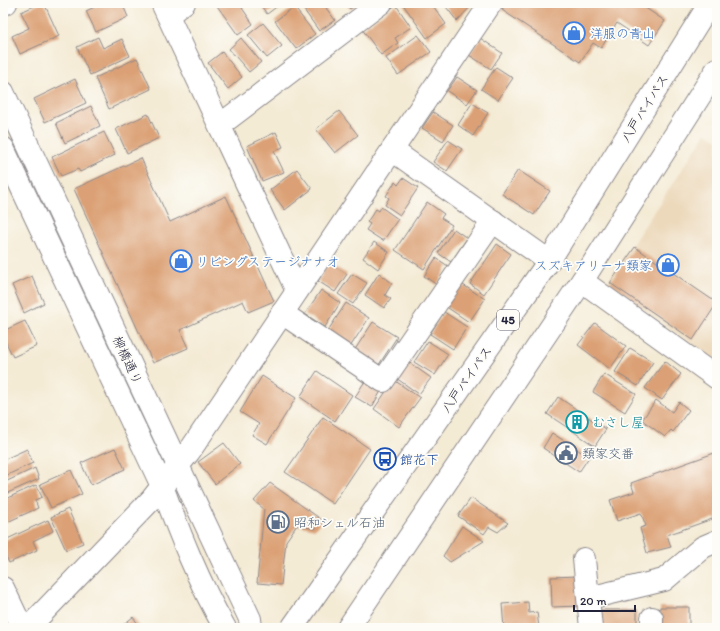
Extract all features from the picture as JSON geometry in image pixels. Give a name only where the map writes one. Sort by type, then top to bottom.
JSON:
[{"type":"main road","points":[[220,125],[381,3]]},
{"type":"main road","points":[[28,628],[152,498],[178,466],[491,3]]},
{"type":"main road","name":"八戸バイパス","points":[[292,628],[549,261],[710,3]]},
{"type":"main road","points":[[172,7],[220,125],[296,291]]},
{"type":"main road","points":[[348,628],[582,281],[717,70]]},
{"type":"main road","name":"柳橋通り","points":[[3,92],[250,618],[251,628]]},
{"type":"main road","name":"柳橋通り","points":[[3,148],[162,486],[182,541],[212,605],[225,628]]},
{"type":"main road","points":[[392,150],[549,261]]},
{"type":"main road","points":[[282,313],[383,381],[493,221]]},
{"type":"main road","points":[[582,281],[717,378]]},
{"type":"main road","points":[[589,598],[664,580],[703,547],[717,541]]},
{"type":"main road","points":[[584,558],[591,628]]},
{"type":"main road","points":[[3,588],[22,628]]},
{"type":"shaded area","name":"スズキアリーナ類家","points":[[706,133],[717,140],[717,240],[715,244],[717,246],[717,361],[606,284]]},
{"type":"building","points":[[44,3],[59,36],[20,54],[12,36],[29,28],[21,12]]},
{"type":"building","points":[[103,3],[122,3],[128,17],[96,32],[86,11]]},
{"type":"building","points":[[215,3],[248,3],[242,8],[253,24],[238,35]]},
{"type":"building","points":[[259,3],[277,3],[279,5],[267,14]]},
{"type":"building","points":[[299,3],[333,3],[326,8],[335,20],[319,31]]},
{"type":"building","points":[[345,3],[359,3],[350,9]]},
{"type":"building","points":[[402,3],[431,3],[446,24],[427,38]]},
{"type":"building","points":[[443,3],[472,3],[472,5],[457,21]]},
{"type":"building","name":"洋服の青山","points":[[506,3],[638,3],[665,21],[649,45],[617,23],[601,48],[593,43],[580,62],[502,10]]},
{"type":"building","points":[[396,5],[411,27],[395,38],[398,43],[381,55],[362,29]]},
{"type":"building","points":[[294,7],[315,34],[296,49],[275,21]]},
{"type":"building","points":[[263,23],[282,46],[267,58],[248,35]]},
{"type":"building","points":[[418,35],[431,52],[398,75],[386,58]]},
{"type":"building","points":[[98,37],[103,48],[122,39],[130,56],[90,75],[77,47]]},
{"type":"building","points":[[241,38],[261,62],[249,72],[229,49]]},
{"type":"building","points":[[480,38],[502,53],[491,69],[469,55]]},
{"type":"building","points":[[222,52],[242,77],[228,89],[208,63]]},
{"type":"building","points":[[137,58],[151,89],[109,109],[95,78]]},
{"type":"building","points":[[496,67],[513,78],[498,100],[481,89]]},
{"type":"building","points":[[457,77],[477,90],[467,104],[447,91]]},
{"type":"building","points":[[75,79],[86,103],[45,122],[34,99]]},
{"type":"building","points":[[472,103],[488,113],[473,136],[458,125]]},
{"type":"building","points":[[91,106],[100,126],[65,143],[56,123]]},
{"type":"building","points":[[339,111],[358,135],[335,153],[316,129]]},
{"type":"building","points":[[433,112],[453,125],[443,141],[422,128]]},
{"type":"building","points":[[148,114],[159,138],[127,153],[116,129]]},
{"type":"building","points":[[104,132],[115,155],[80,172],[78,169],[61,176],[52,157]]},
{"type":"building","points":[[276,132],[283,147],[274,151],[284,172],[262,181],[247,146]]},
{"type":"building","points":[[448,140],[462,149],[447,171],[433,162]]},
{"type":"building","name":"リビングステージナナオ","points":[[141,158],[170,222],[226,196],[274,301],[248,312],[243,301],[180,330],[188,348],[153,363],[74,189]]},
{"type":"building","points":[[297,169],[312,189],[285,210],[270,190]]},
{"type":"building","points":[[518,170],[550,191],[534,215],[502,194]]},
{"type":"building","points":[[403,178],[418,188],[400,215],[385,205],[389,198],[386,196],[395,182],[398,185]]},
{"type":"building","points":[[427,202],[444,214],[441,218],[452,225],[424,269],[395,250]]},
{"type":"building","points":[[381,207],[398,219],[383,241],[366,230],[370,224],[367,222],[376,209],[379,211]]},
{"type":"building","points":[[454,229],[467,238],[451,262],[438,253]]},
{"type":"building","points":[[374,242],[389,252],[378,269],[363,258]]},
{"type":"building","points":[[497,244],[511,254],[484,294],[470,284]]},
{"type":"building","points":[[635,247],[717,303],[693,340],[610,283]]},
{"type":"building","points":[[436,258],[448,266],[437,285],[424,276]]},
{"type":"building","points":[[329,263],[347,274],[335,292],[318,281]]},
{"type":"building","points":[[379,273],[392,283],[385,295],[391,299],[384,308],[365,295]]},
{"type":"building","points":[[352,274],[367,283],[353,304],[338,294]]},
{"type":"building","points":[[32,276],[44,303],[24,313],[12,285]]},
{"type":"building","points":[[460,283],[485,299],[469,322],[445,306]]},
{"type":"building","points":[[321,290],[340,303],[325,327],[305,314]]},
{"type":"building","points":[[346,303],[369,318],[350,347],[327,332]]},
{"type":"building","points":[[444,312],[467,327],[453,349],[430,334]]},
{"type":"building","points":[[25,321],[37,346],[13,357],[3,336],[3,331]]},
{"type":"building","points":[[373,322],[397,337],[378,366],[354,351]]},
{"type":"building","points":[[595,323],[626,346],[610,369],[578,345]]},
{"type":"building","points":[[428,341],[448,354],[435,375],[414,362]]},
{"type":"building","points":[[630,348],[653,362],[638,386],[615,372]]},
{"type":"building","points":[[407,361],[431,378],[419,394],[396,378]]},
{"type":"building","points":[[665,361],[681,374],[662,400],[645,388]]},
{"type":"building","points":[[317,371],[352,395],[335,421],[300,397]]},
{"type":"building","points":[[604,374],[636,394],[625,412],[593,392]]},
{"type":"building","points":[[262,376],[296,398],[267,444],[252,435],[259,424],[240,412]]},
{"type":"building","points":[[394,380],[420,398],[399,427],[374,409]]},
{"type":"building","points":[[365,381],[381,391],[372,407],[355,397]]},
{"type":"building","name":"むさし屋","points":[[558,397],[606,429],[595,446],[547,414]]},
{"type":"building","points":[[656,400],[672,412],[679,402],[689,410],[673,432],[671,430],[665,437],[642,420]]},
{"type":"building","points":[[323,417],[370,449],[333,504],[285,472]]},
{"type":"building","name":"類家交番","points":[[552,433],[589,457],[579,472],[543,448]]},
{"type":"building","points":[[224,443],[240,464],[215,484],[198,462]]},
{"type":"building","points":[[115,448],[125,469],[91,485],[81,463]]},
{"type":"building","points":[[27,449],[33,463],[3,477],[3,460]]},
{"type":"building","points":[[717,452],[717,525],[715,518],[667,535],[671,547],[647,553],[640,528],[646,526],[641,513],[617,521],[610,500],[634,492],[631,483]]},
{"type":"building","points":[[35,468],[39,479],[3,495],[3,483]]},
{"type":"building","points":[[71,470],[82,494],[51,508],[40,484]]},
{"type":"building","points":[[270,483],[322,520],[315,529],[297,525],[286,541],[281,585],[257,583],[264,509],[254,501]]},
{"type":"building","points":[[36,485],[42,497],[35,500],[38,508],[3,524],[3,500]]},
{"type":"building","points":[[471,498],[508,523],[498,532],[489,527],[484,534],[458,516]]},
{"type":"building","points":[[68,509],[83,543],[66,550],[51,517]]},
{"type":"building","points":[[48,520],[53,531],[33,541],[37,550],[9,563],[3,550],[3,541]]},
{"type":"building","points":[[462,526],[484,541],[450,562],[443,556]]},
{"type":"building","points":[[579,576],[580,606],[552,607],[551,577]]},
{"type":"building","points":[[528,602],[529,613],[537,612],[539,628],[504,628],[502,604]]},
{"type":"building","points":[[660,607],[689,607],[689,626],[660,626]]},
{"type":"building","points":[[600,610],[637,610],[637,628],[600,628]]},
{"type":"building","points":[[133,617],[141,628],[119,628]]},
{"type":"place","name":"洋服の青山","points":[[574,33]]},
{"type":"place","name":"リビングステージナナオ","points":[[181,261]]},
{"type":"place","name":"スズキアリーナ類家","points":[[668,265]]},
{"type":"place","name":"むさし屋","points":[[577,422]]},
{"type":"place","name":"類家交番","points":[[566,453]]},
{"type":"place","name":"館花下","points":[[385,459]]},
{"type":"place","name":"昭和シェル石油","points":[[278,522]]}]
